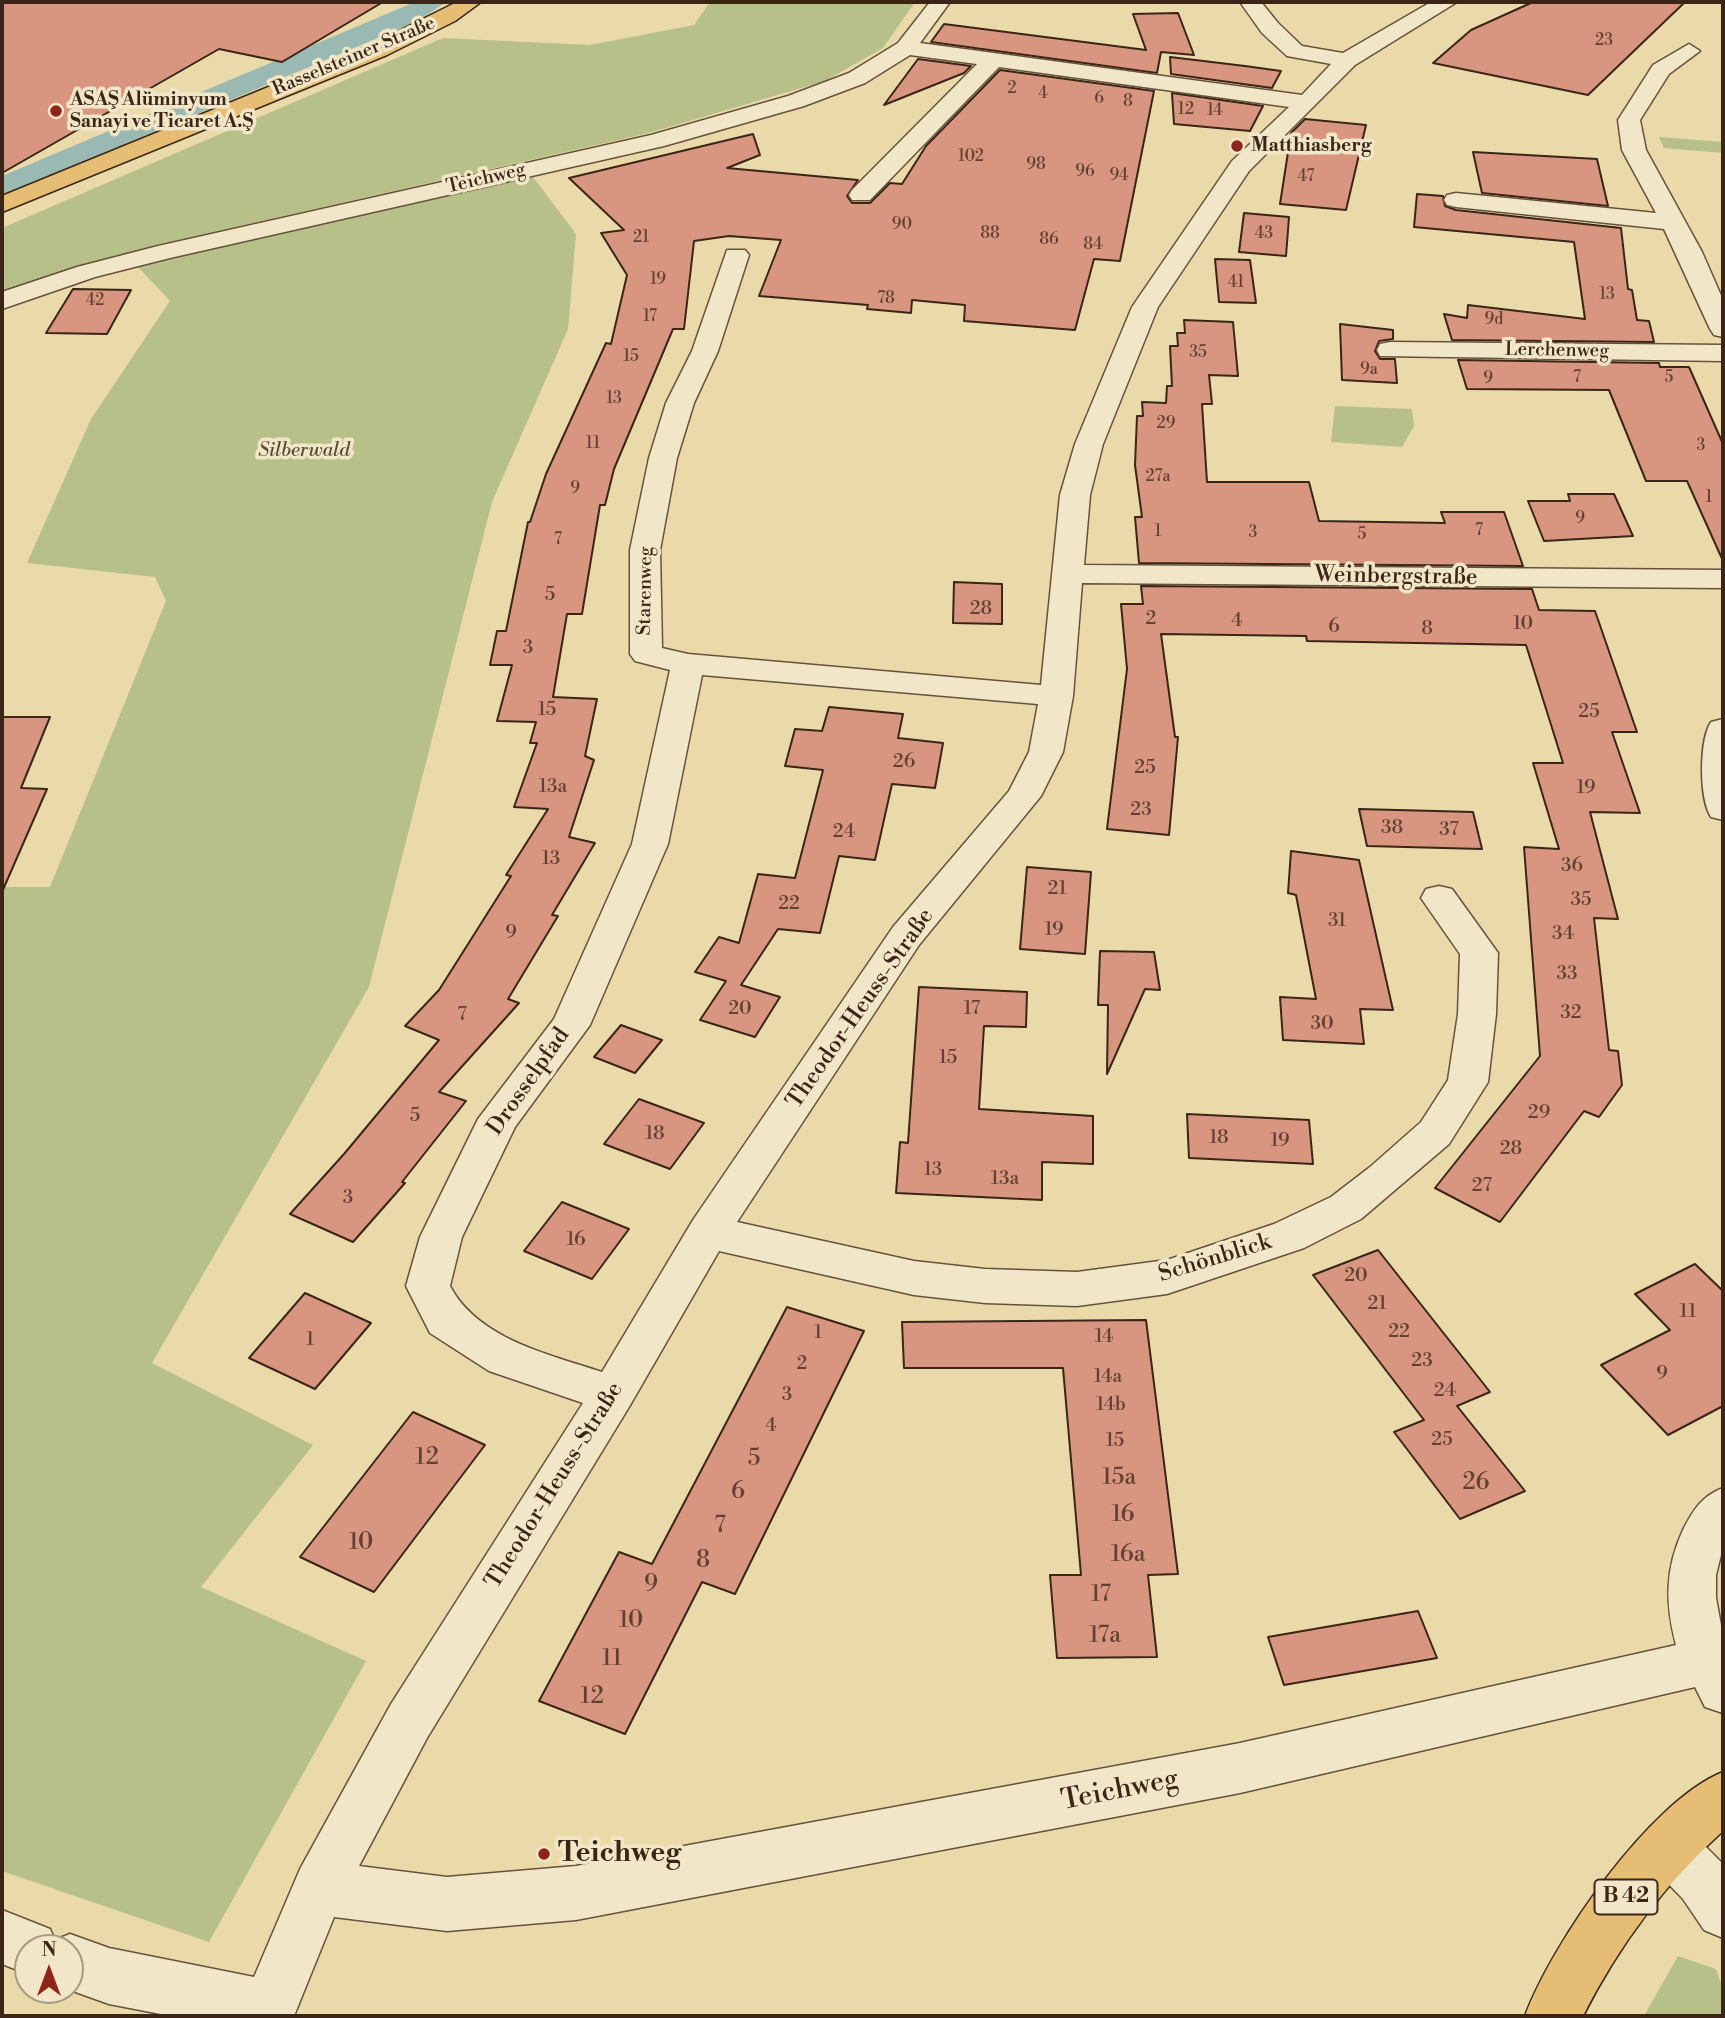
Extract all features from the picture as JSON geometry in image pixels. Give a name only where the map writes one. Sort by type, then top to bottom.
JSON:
[{"type":"main road","name":"Rasselsteiner Straße","points":[[2,205],[379,50],[448,17],[471,2]]},
{"type":"main road","name":"B 42","points":[[1553,2016],[1603,1925],[1668,1846],[1723,1797]]},
{"type":"street","name":"Teichweg","points":[[2,301],[86,272],[167,251],[656,141],[796,101],[856,78],[906,48],[940,2]]},
{"type":"street","points":[[1250,2],[1270,28],[1295,51],[1347,60]]},
{"type":"street","name":"Theodor-Heuss-Straße","points":[[268,2012],[319,1888],[409,1721],[613,1394],[708,1232],[906,936],[1024,796],[1046,752],[1056,696],[1070,574],[1075,495],[1089,444],[1144,307],[1240,166],[1307,103],[1347,60],[1414,18],[1447,2]]},
{"type":"street","points":[[906,48],[992,62],[1307,103]]},
{"type":"street","points":[[1689,51],[1661,70],[1629,120],[1634,150],[1723,329]]},
{"type":"street","points":[[860,195],[992,62]]},
{"type":"street","points":[[1457,200],[1672,222]]},
{"type":"street","name":"Starenweg","points":[[736,255],[705,351],[680,403],[663,458],[645,550],[646,654],[688,664],[1056,696]]},
{"type":"street","name":"Lerchenweg","points":[[1390,350],[1723,353]]},
{"type":"street","name":"Weinbergstraße","points":[[1070,574],[1723,579]]},
{"type":"street","name":"Drosselpfad","points":[[613,1394],[505,1358],[446,1320],[428,1286],[441,1237],[498,1119],[570,1025],[650,844],[667,752],[688,664]]},
{"type":"street","points":[[1723,729],[1719,758],[1723,809]]},
{"type":"street","name":"Schönblick","points":[[708,1232],[914,1278],[985,1286],[1077,1289],[1167,1277],[1289,1236],[1346,1208],[1385,1178],[1435,1133],[1468,1082],[1477,1014],[1479,953],[1439,898]]},
{"type":"street","points":[[1715,1675],[1695,1627],[1692,1566],[1703,1533],[1723,1509]]},
{"type":"street","name":"Teichweg","points":[[319,1888],[447,1904],[576,1893],[1715,1675]]},
{"type":"street","points":[[1668,1846],[1702,1880],[1723,1911]]},
{"type":"street","points":[[84,1967],[109,1976],[268,2012]]},
{"type":"green space","points":[[710,2],[915,2],[883,48],[825,81],[649,133],[160,244],[83,265],[2,294],[2,228],[443,38],[590,45],[694,25]]},
{"type":"green space","points":[[1659,137],[1723,142],[1723,153],[1664,148]]},
{"type":"green space","name":"Silberwald","points":[[533,177],[576,234],[568,329],[492,502],[369,987],[152,1363],[313,1445],[201,1587],[366,1661],[209,1942],[2,1871],[2,887],[50,887],[166,601],[155,577],[27,563],[91,419],[170,301],[137,266]]},
{"type":"green space","points":[[1335,406],[1412,409],[1414,426],[1402,447],[1331,442]]},
{"type":"green space","points":[[1678,1956],[1716,1969],[1723,1989],[1723,2016],[1644,2016]]},
{"type":"building","name":"ASAŞ Alüminyum Sanayi ve Ticaret A.Ş","points":[[2,2],[383,2],[282,62],[219,49],[2,173]]},
{"type":"building","points":[[1533,2],[1685,2],[1588,95],[1433,63],[1471,30]]},
{"type":"building","points":[[1178,13],[1194,55],[1161,52],[1157,73],[931,42],[944,24],[1146,50],[1133,14]]},
{"type":"building","points":[[1170,57],[1281,71],[1272,88],[1171,74]]},
{"type":"building","points":[[918,59],[971,66],[964,73],[884,105]]},
{"type":"building","points":[[1000,70],[1154,91],[1120,261],[1094,259],[1075,330],[964,321],[965,305],[912,300],[911,313],[867,309],[868,305],[759,296],[781,240],[729,236],[694,241],[684,329],[673,329],[614,469],[605,505],[600,505],[582,614],[567,614],[553,697],[597,699],[585,756],[594,760],[569,837],[595,843],[552,915],[558,916],[508,999],[519,1003],[439,1092],[466,1101],[402,1182],[405,1183],[353,1242],[290,1214],[439,1040],[405,1026],[439,990],[511,876],[506,875],[548,809],[514,807],[537,743],[530,743],[536,722],[497,721],[512,665],[490,665],[497,631],[506,631],[528,522],[546,474],[606,343],[611,344],[627,275],[601,233],[624,230],[569,178],[753,134],[760,155],[727,168],[858,180],[847,196],[852,203],[870,203],[890,183],[902,184],[926,146]]},
{"type":"building","points":[[1172,93],[1263,106],[1250,131],[1174,124]]},
{"type":"building","points":[[1305,119],[1366,125],[1346,210],[1280,204],[1291,133]]},
{"type":"building","points":[[1473,152],[1597,159],[1608,206],[1482,193]]},
{"type":"building","points":[[1417,194],[1443,196],[1445,206],[1456,210],[1621,228],[1628,289],[1632,290],[1637,320],[1649,321],[1654,342],[1452,340],[1444,314],[1467,318],[1468,305],[1585,319],[1574,242],[1414,227]]},
{"type":"building","points":[[1244,213],[1289,217],[1286,256],[1239,252]]},
{"type":"building","points":[[1215,259],[1250,260],[1256,303],[1219,302]]},
{"type":"building","points":[[73,289],[131,290],[107,334],[46,333]]},
{"type":"building","points":[[1184,320],[1233,322],[1238,376],[1209,375],[1212,404],[1202,404],[1207,482],[1309,482],[1319,521],[1445,523],[1441,512],[1504,512],[1523,566],[1139,563],[1135,517],[1142,517],[1135,465],[1137,416],[1143,416],[1142,402],[1166,403],[1167,386],[1172,386],[1170,346],[1178,346],[1177,333],[1185,333]]},
{"type":"building","points":[[1340,324],[1393,330],[1393,339],[1379,341],[1375,351],[1380,359],[1395,359],[1397,383],[1342,380]]},
{"type":"building","points":[[1458,360],[1659,363],[1660,367],[1689,367],[1723,444],[1723,561],[1687,481],[1646,481],[1609,390],[1467,389]]},
{"type":"building","points":[[1568,494],[1614,494],[1633,536],[1544,541],[1528,501],[1570,501]]},
{"type":"building","points":[[954,582],[1002,584],[1002,624],[953,623]]},
{"type":"building","points":[[1141,586],[1532,589],[1539,610],[1595,611],[1637,732],[1612,732],[1640,813],[1590,812],[1618,919],[1594,918],[1609,1050],[1618,1051],[1622,1085],[1599,1117],[1584,1111],[1500,1222],[1435,1188],[1540,1056],[1524,847],[1559,849],[1533,763],[1563,763],[1526,645],[1307,641],[1306,636],[1161,634],[1175,737],[1178,737],[1169,835],[1107,829],[1127,669],[1121,604],[1143,604]]},
{"type":"building","points":[[829,707],[903,714],[898,738],[943,743],[935,788],[892,784],[875,860],[839,856],[820,933],[778,929],[741,985],[780,997],[755,1037],[700,1020],[726,981],[695,972],[719,937],[739,943],[758,874],[795,878],[823,770],[785,766],[795,729],[822,731]]},
{"type":"building","points":[[2,717],[50,717],[21,788],[47,789],[2,892]]},
{"type":"building","points":[[1359,809],[1473,812],[1482,849],[1367,846]]},
{"type":"building","points":[[1291,851],[1359,860],[1393,1010],[1360,1009],[1364,1044],[1283,1040],[1280,997],[1316,999],[1296,895],[1288,893]]},
{"type":"building","points":[[1027,867],[1091,872],[1085,954],[1020,949]]},
{"type":"building","points":[[1100,951],[1154,952],[1160,990],[1145,989],[1107,1074],[1108,1005],[1098,1005]]},
{"type":"building","points":[[919,987],[1027,992],[1026,1027],[984,1026],[979,1109],[1093,1116],[1093,1164],[1042,1162],[1042,1200],[896,1193],[900,1142],[908,1143]]},
{"type":"building","points":[[621,1025],[662,1040],[635,1073],[594,1057]]},
{"type":"building","points":[[639,1099],[704,1123],[670,1169],[604,1144]]},
{"type":"building","points":[[1187,1114],[1309,1120],[1313,1164],[1189,1158]]},
{"type":"building","points":[[562,1202],[629,1229],[592,1279],[524,1251]]},
{"type":"building","points":[[1378,1250],[1490,1392],[1457,1406],[1525,1491],[1460,1519],[1394,1432],[1424,1420],[1313,1275]]},
{"type":"building","points":[[1695,1264],[1723,1291],[1723,1406],[1668,1435],[1601,1365],[1670,1330],[1635,1294]]},
{"type":"building","points":[[305,1293],[371,1323],[315,1389],[249,1358]]},
{"type":"building","points":[[787,1307],[864,1331],[735,1594],[702,1582],[625,1734],[539,1701],[619,1552],[652,1564]]},
{"type":"building","points":[[1146,1320],[1178,1574],[1148,1575],[1157,1657],[1057,1658],[1050,1575],[1081,1575],[1063,1368],[904,1368],[902,1322]]},
{"type":"building","points":[[413,1412],[485,1445],[374,1592],[300,1557]]},
{"type":"building","points":[[1418,1611],[1437,1658],[1284,1685],[1268,1637]]},
{"type":"waterway","points":[[2,187],[409,16],[433,2]]},
{"type":"place","name":"ASAŞ Alüminyum Sanayi ve Ticaret A.Ş","points":[[56,111]]},
{"type":"place","name":"Matthiasberg","points":[[1237,146]]},
{"type":"place","name":"Teichweg","points":[[544,1854]]}]
